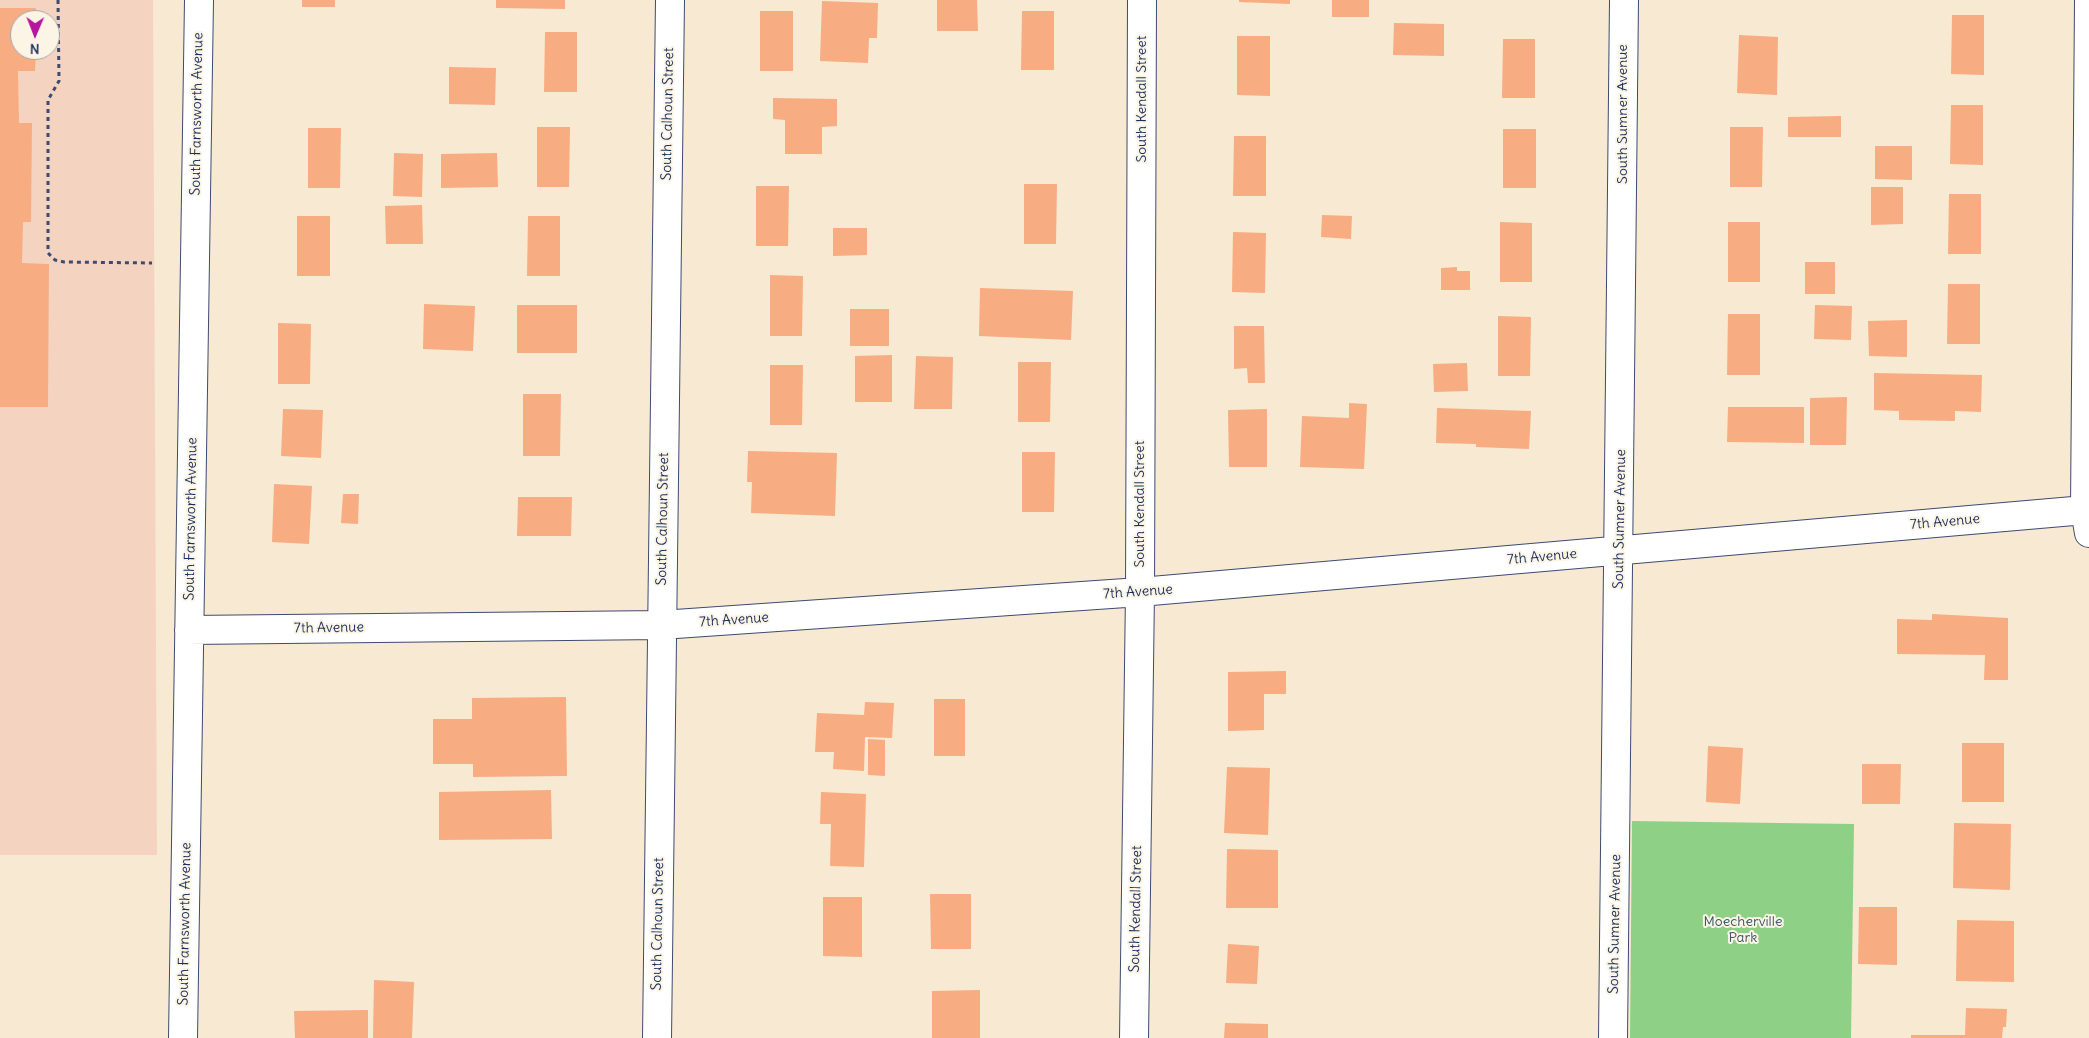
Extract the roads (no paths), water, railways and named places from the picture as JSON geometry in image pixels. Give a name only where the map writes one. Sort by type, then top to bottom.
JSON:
[{"type":"street","name":"South Farnsworth Avenue","points":[[183,1038],[199,0]]},
{"type":"street","name":"South Calhoun Street","points":[[657,1038],[670,0]]},
{"type":"street","name":"South Kendall Street","points":[[1134,1038],[1140,592],[1142,0]]},
{"type":"street","name":"South Sumner Avenue","points":[[1613,1038],[1620,550],[1624,0]]},
{"type":"street","points":[[2087,522],[2088,0]]},
{"type":"street","name":"7th Avenue","points":[[189,630],[661,625],[1140,592],[1620,550],[2087,522]]},
{"type":"park label","name":"Moecherville Park","points":[[1743,930]]}]
